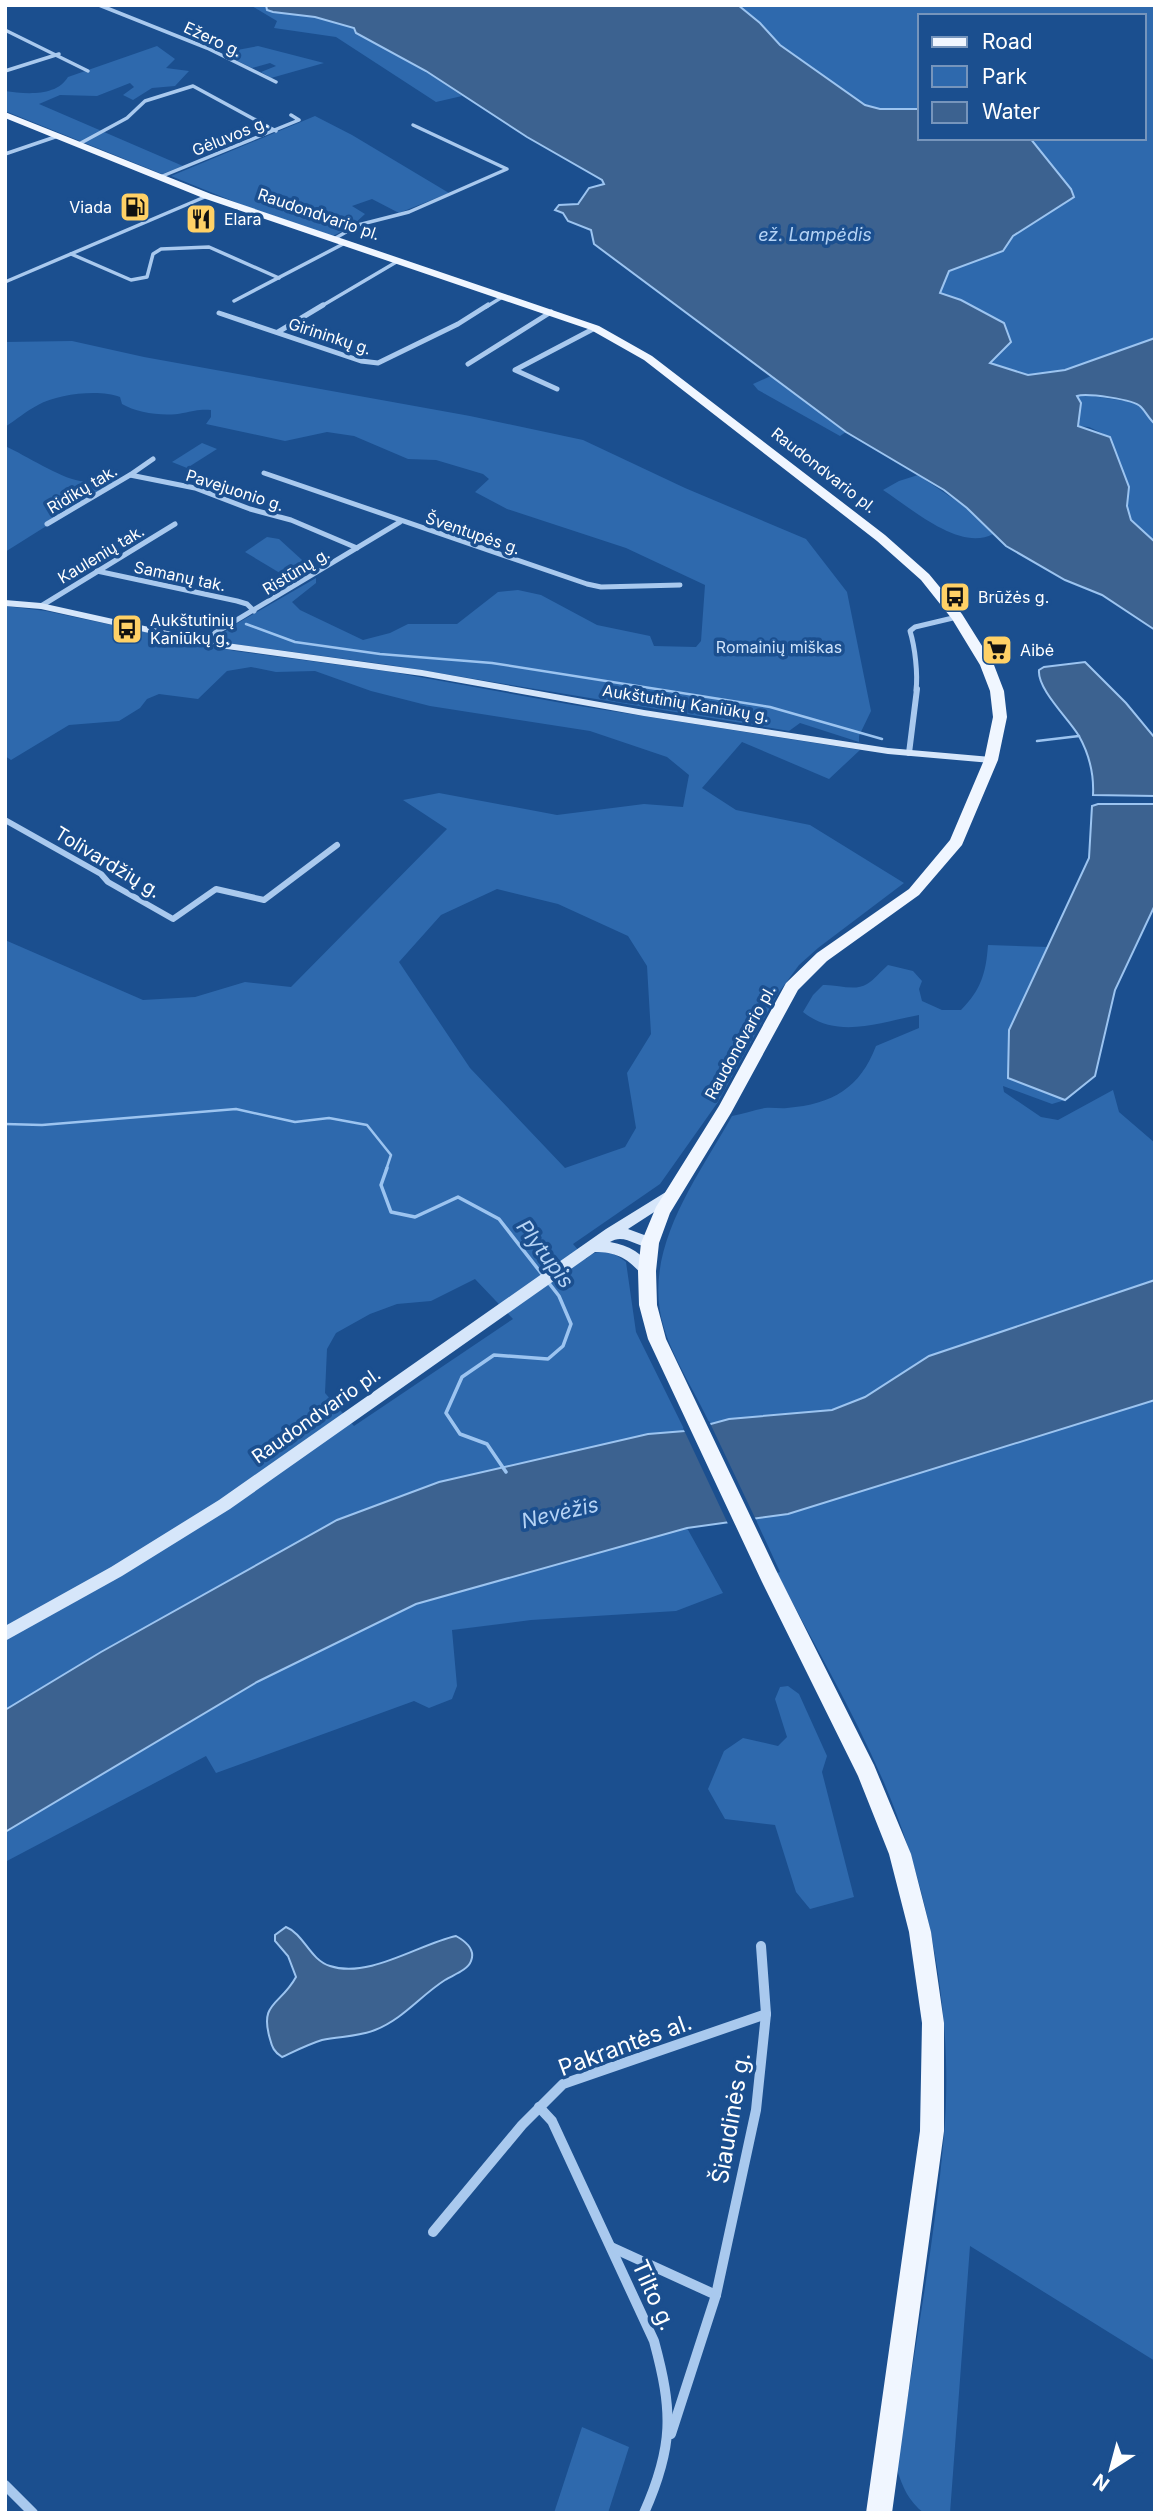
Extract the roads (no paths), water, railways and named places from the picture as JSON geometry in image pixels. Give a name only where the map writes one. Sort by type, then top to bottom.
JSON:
[{"type":"main road","name":"Raudondvario pl.","points":[[5,115],[208,196],[595,328],[648,358],[881,538],[925,577],[957,617],[987,665],[997,691],[1000,726],[991,760],[957,842],[931,875],[898,904],[821,957],[792,987],[725,1108],[662,1212],[650,1243],[647,1271],[651,1323],[769,1576],[842,1718],[886,1817],[911,1890],[928,1980],[935,2075],[933,2131],[879,2513]]},
{"type":"street","name":"Ežero g.","points":[[99,5],[207,48],[276,82]]},
{"type":"street","points":[[5,30],[29,43],[60,54],[88,71]]},
{"type":"street","points":[[5,71],[60,54]]},
{"type":"street","points":[[79,144],[127,118],[145,102],[193,86],[234,105],[239,113],[276,131]]},
{"type":"street","name":"Gėluvos g.","points":[[160,177],[299,120],[291,115]]},
{"type":"street","points":[[234,301],[279,278],[340,241],[358,225],[409,212],[507,169],[413,125]]},
{"type":"street","points":[[5,154],[58,136]]},
{"type":"street","points":[[5,282],[208,196]]},
{"type":"street","points":[[71,254],[135,280],[147,277],[153,254],[161,249],[205,246],[279,278]]},
{"type":"street","points":[[278,332],[398,261]]},
{"type":"street","name":"Girininkų g.","points":[[219,313],[361,361],[377,363],[458,324],[504,296]]},
{"type":"street","points":[[468,364],[551,312]]},
{"type":"street","points":[[557,389],[515,370],[595,328]]},
{"type":"street","points":[[130,475],[153,459]]},
{"type":"street","name":"Šventupės g.","points":[[264,473],[400,522],[587,584],[601,587],[680,585]]},
{"type":"street","name":"Ridikų tak.","points":[[47,524],[130,475]]},
{"type":"street","name":"Pavejuonio g.","points":[[130,475],[195,488],[250,509],[291,520],[357,548]]},
{"type":"street","name":"Ristūnų g.","points":[[207,643],[215,633],[400,522]]},
{"type":"street","name":"Kaulenių tak.","points":[[41,606],[175,524]]},
{"type":"street","name":"Samanų tak.","points":[[97,571],[237,601],[254,611]]},
{"type":"street","name":"Aukštutinių Kaniūkų g.","points":[[5,603],[41,606],[207,643],[422,673],[645,713],[909,753],[991,760]]},
{"type":"street","points":[[909,753],[917,685],[914,667],[916,650],[910,631],[928,623],[957,617]]},
{"type":"street","name":"Tolivardžių g.","points":[[5,820],[101,874],[108,882],[173,919],[216,889],[264,900],[337,845]]},
{"type":"street","name":"Raudondvario pl.","points":[[5,1634],[103,1580],[294,1458],[611,1233],[675,1191]]},
{"type":"street","points":[[611,1233],[626,1234],[650,1243]]},
{"type":"street","points":[[626,1250],[650,1243]]},
{"type":"street","points":[[592,1247],[612,1246],[626,1250],[647,1271]]},
{"type":"street","name":"Šiaudinės g.","points":[[671,2434],[716,2295],[756,2110],[766,2014],[761,1946]]},
{"type":"street","name":"Pakrantės al.","points":[[433,2232],[539,2107],[563,2084],[766,2014]]},
{"type":"street","name":"Tilto g.","points":[[539,2107],[552,2121],[654,2341],[668,2399],[671,2434],[664,2465],[644,2513]]},
{"type":"street","points":[[611,2247],[716,2295]]},
{"type":"street","points":[[5,2485],[33,2513]]},
{"type":"water","name":"ež. Lampėdis","points":[[266,5],[738,5],[760,23],[780,45],[865,105],[880,109],[918,109],[918,140],[1032,140],[1071,189],[1074,197],[1013,236],[1003,251],[949,271],[940,293],[961,300],[1004,323],[1011,342],[990,363],[1028,375],[1065,370],[1155,338],[1155,424],[1141,407],[1129,401],[1099,396],[1077,396],[1081,403],[1078,426],[1110,437],[1129,487],[1127,506],[1131,520],[1155,542],[1155,630],[1102,595],[1065,580],[1006,546],[944,490],[846,432],[594,244],[591,230],[568,221],[563,213],[555,210],[559,205],[578,204],[589,188],[604,184],[602,180],[527,137],[426,71],[356,33],[354,28],[315,17],[267,10]]},
{"type":"water","points":[[1085,662],[1126,703],[1155,738],[1155,796],[1093,795],[1092,772],[1083,743],[1048,695],[1039,670]]},
{"type":"water","points":[[1155,804],[1155,905],[1115,990],[1095,1076],[1065,1100],[1008,1078],[1009,1030],[1089,858],[1092,806]]},
{"type":"water","name":"Nevėžis","points":[[1155,1280],[1155,1400],[788,1514],[687,1528],[416,1604],[257,1682],[5,1832],[5,1710],[101,1652],[337,1520],[439,1482],[648,1434],[685,1431],[729,1419],[832,1410],[865,1397],[929,1356]]},
{"type":"water","points":[[286,1927],[298,1935],[323,1963],[345,1969],[361,1968],[394,1959],[456,1936],[469,1946],[472,1957],[464,1970],[436,1986],[403,2014],[385,2025],[362,2034],[322,2040],[282,2057],[272,2044],[267,2018],[273,2005],[296,1977],[288,1956],[275,1941],[275,1935]]},
{"type":"waterway","points":[[246,624],[295,642],[380,654],[492,663],[770,707],[882,739]]},
{"type":"waterway","points":[[1037,741],[1079,736]]},
{"type":"waterway","name":"Plytupis","points":[[5,1124],[42,1125],[236,1109],[295,1122],[329,1118],[367,1125],[391,1155],[386,1170]]},
{"type":"waterway","name":"Plytupis","points":[[387,1168],[381,1185],[391,1212],[415,1217],[458,1197],[499,1219],[559,1296],[571,1324],[563,1346],[548,1359],[494,1355],[462,1377],[446,1413],[460,1434],[487,1444],[506,1472]]},
{"type":"place","name":"Viada","points":[[135,207]]},
{"type":"place","name":"Elara","points":[[201,219]]},
{"type":"place","name":"Brūžės g.","points":[[955,597]]},
{"type":"place","name":"Aukštutinių Kaniūkų g.","points":[[127,629]]},
{"type":"place","name":"Aibė","points":[[997,650]]},
{"type":"park label","name":"Romainių miškas","points":[[779,647]]}]
